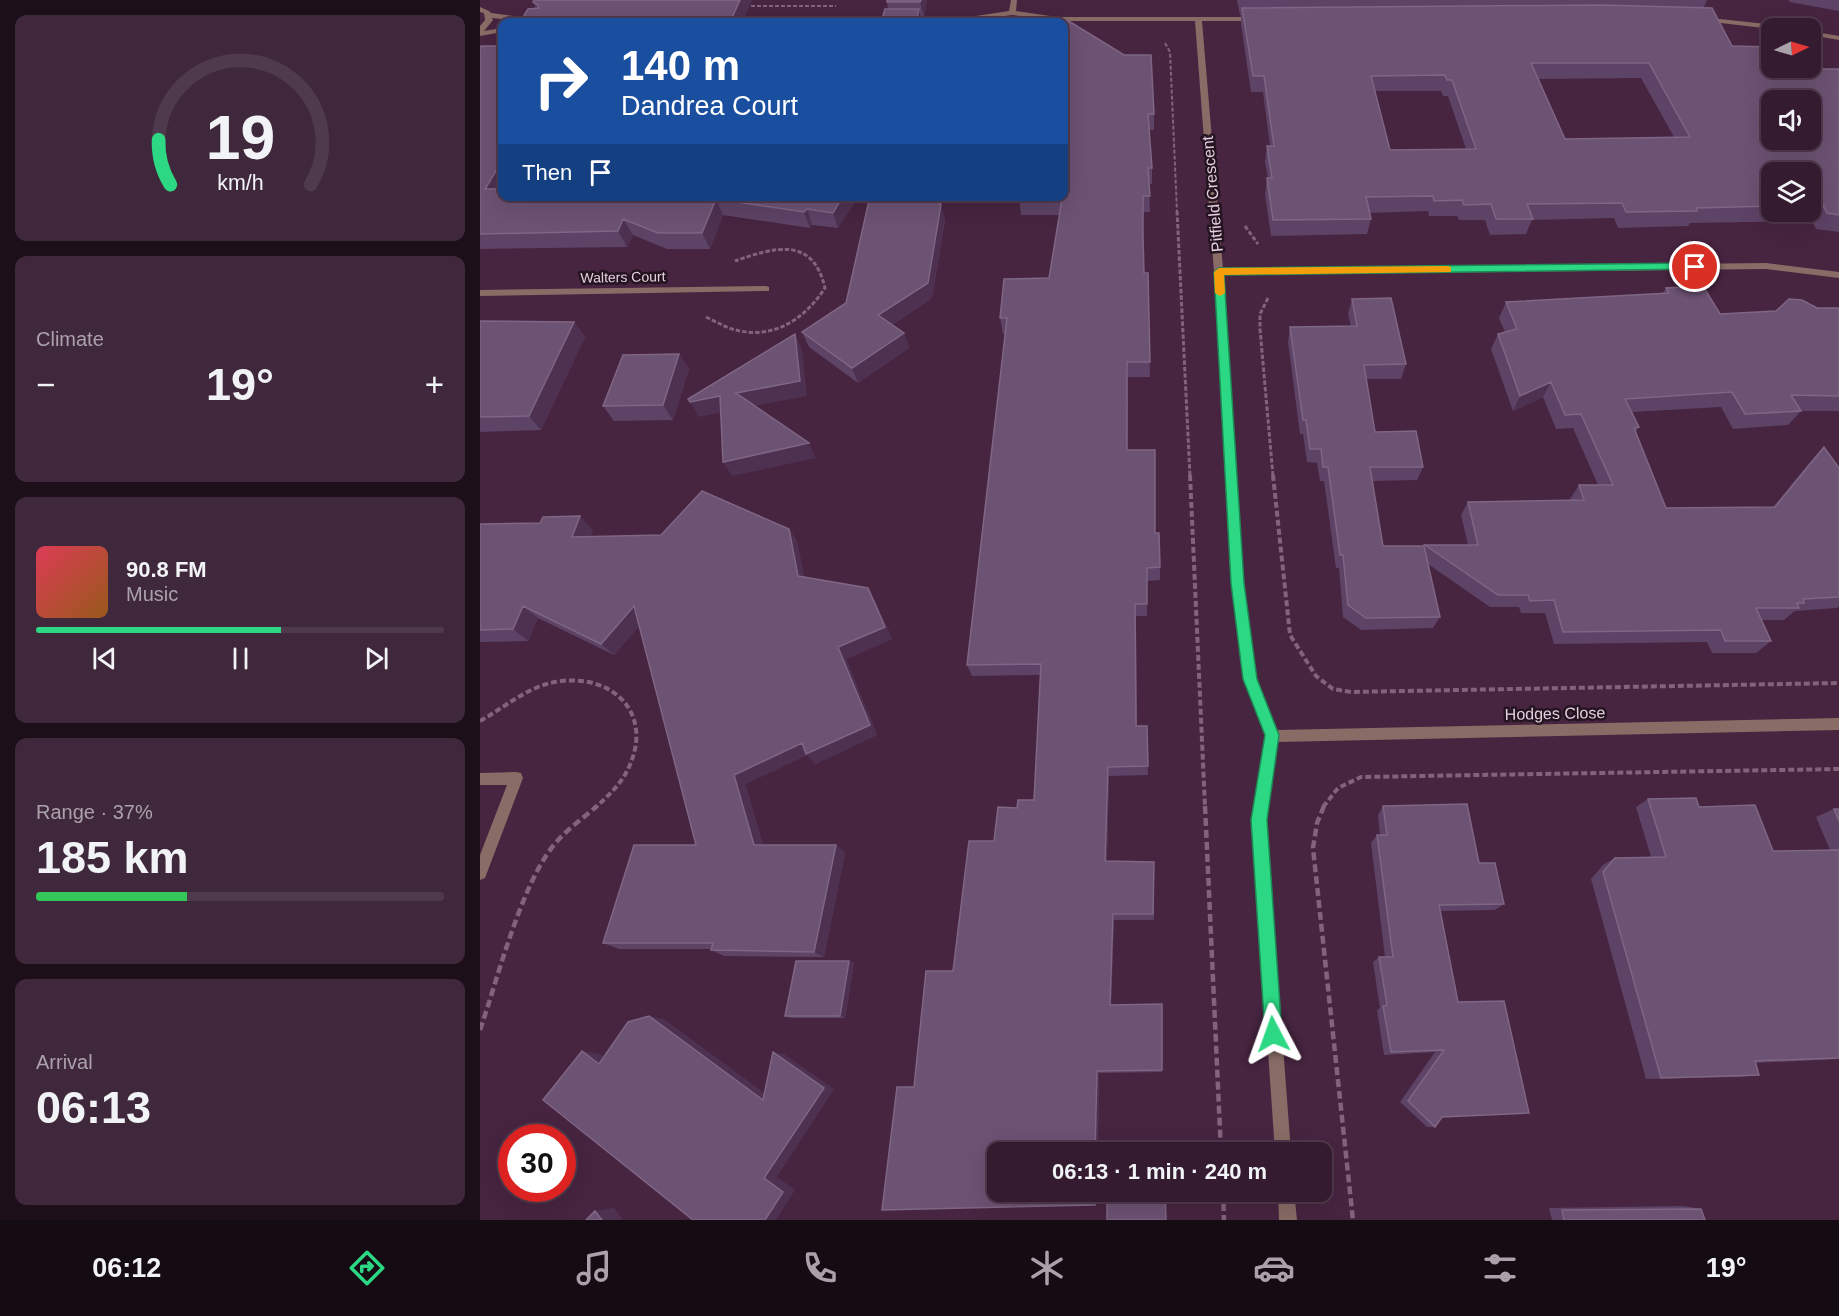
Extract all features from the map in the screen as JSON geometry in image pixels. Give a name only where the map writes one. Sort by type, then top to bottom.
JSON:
[{"type":"street","points":[[480,32],[489,20],[484,11],[488,0]]},
{"type":"street","points":[[1012,13],[1014,0]]},
{"type":"street","points":[[484,11],[521,18]]},
{"type":"street","points":[[977,18],[1012,13],[1050,18]]},
{"type":"street","points":[[1068,19],[1267,19]]},
{"type":"street","points":[[1698,19],[1761,26]]},
{"type":"street","name":"Pitfield Crescent","points":[[1198,20],[1219,272],[1237,583],[1250,679],[1272,735]]},
{"type":"street","points":[[480,32],[498,30]]},
{"type":"street","points":[[1821,35],[1839,38]]},
{"type":"street","points":[[1219,272],[1766,266],[1839,275]]},
{"type":"street","name":"Walters Court","points":[[480,293],[766,289]]},
{"type":"street","name":"Hodges Close","points":[[1272,735],[1839,724]]},
{"type":"street","points":[[1272,735],[1259,820],[1282,1142]]},
{"type":"street","points":[[480,779],[516,778],[480,873]]},
{"type":"street","points":[[1287,1202],[1288,1220]]},
{"type":"path","points":[[735,6],[843,6]]},
{"type":"path","points":[[1163,42],[1170,52],[1221,1142]]},
{"type":"path","points":[[1272,292],[1263,304],[1260,329],[1265,401],[1290,635],[1316,676],[1333,689],[1351,692],[1839,683]]},
{"type":"path","points":[[480,721],[534,688],[577,680],[600,683],[617,691],[631,709],[637,730],[636,751],[625,776],[565,832],[545,857],[531,885],[480,1030]]},
{"type":"path","points":[[1353,1220],[1312,848],[1316,820],[1328,797],[1344,782],[1361,777],[1839,769]]},
{"type":"path","points":[[1223,1202],[1224,1220]]},
{"type":"building","points":[[534,0],[740,0],[732,18],[522,18],[528,9],[539,8],[533,2]]},
{"type":"building","points":[[887,0],[921,0],[920,2],[887,2]]},
{"type":"building","points":[[1600,5],[1712,8],[1732,46],[1761,47],[1761,78],[1821,78],[1821,66],[1823,69],[1839,69],[1839,215],[1827,213],[1821,205],[1821,162],[1761,162],[1761,206],[1696,208],[1697,211],[1626,212],[1622,203],[1527,204],[1533,219],[1496,219],[1491,204],[1464,205],[1462,200],[1434,201],[1433,196],[1366,197],[1371,219],[1273,220],[1267,178],[1272,178],[1267,146],[1274,146],[1264,76],[1253,76],[1242,8]],"holes":[[[1531,63],[1649,63],[1690,137],[1565,139]],[[1445,75],[1447,80],[1452,80],[1476,149],[1390,150],[1371,76]]]},
{"type":"building","points":[[885,9],[919,9],[917,18],[882,18]]},
{"type":"building","points":[[1068,21],[1124,55],[1151,55],[1154,114],[1148,114],[1152,168],[1148,168],[1150,196],[1143,196],[1144,273],[1148,273],[1150,362],[1127,362],[1127,450],[1155,450],[1155,533],[1159,533],[1160,567],[1147,568],[1147,604],[1135,604],[1136,726],[1147,726],[1148,766],[1108,767],[1105,861],[1154,862],[1153,914],[1113,914],[1110,1005],[1162,1004],[1162,1070],[1097,1071],[1095,1142],[987,1142],[987,1202],[1095,1202],[1095,1205],[882,1210],[897,1087],[914,1087],[926,971],[953,971],[969,841],[994,841],[998,807],[1017,808],[1018,800],[1034,800],[1041,664],[967,665],[1007,318],[1000,318],[1004,279],[1049,278],[1062,201],[1068,201]]},
{"type":"building","points":[[498,46],[498,168],[485,189],[498,189],[498,201],[715,201],[702,233],[658,233],[623,219],[618,231],[480,234],[480,47]]},
{"type":"building","points":[[730,201],[840,201],[833,213],[807,209],[804,212]]},
{"type":"building","points":[[869,201],[936,201],[941,204],[928,283],[878,315],[904,333],[852,368],[802,332],[846,303]]},
{"type":"building","points":[[1703,286],[1720,314],[1776,311],[1789,299],[1802,300],[1817,308],[1839,308],[1839,396],[1791,395],[1801,411],[1745,414],[1732,392],[1625,399],[1639,427],[1634,428],[1666,508],[1775,507],[1824,447],[1839,468],[1839,597],[1803,599],[1804,603],[1797,603],[1799,608],[1756,608],[1771,641],[1725,641],[1721,630],[1563,632],[1554,600],[1530,601],[1528,595],[1498,595],[1425,545],[1478,545],[1468,502],[1584,500],[1579,485],[1613,485],[1581,414],[1565,415],[1551,382],[1520,396],[1498,334],[1517,329],[1506,302],[1669,293],[1666,288]]},
{"type":"building","points":[[1391,298],[1406,364],[1364,365],[1375,432],[1416,431],[1423,467],[1370,467],[1383,546],[1424,546],[1440,617],[1366,618],[1348,605],[1343,555],[1340,555],[1328,467],[1323,467],[1321,449],[1310,449],[1306,420],[1303,420],[1290,327],[1357,326],[1352,299]]},
{"type":"building","points":[[480,321],[574,322],[529,416],[480,417]]},
{"type":"building","points":[[795,334],[800,381],[736,393],[809,443],[723,462],[720,396],[690,402],[688,399]]},
{"type":"building","points":[[679,354],[663,405],[603,406],[623,355]]},
{"type":"building","points":[[702,491],[789,529],[798,576],[868,588],[885,627],[838,647],[870,725],[806,754],[802,743],[734,775],[754,845],[836,845],[814,952],[711,950],[713,943],[603,943],[634,845],[696,845],[634,606],[601,644],[523,606],[513,629],[480,630],[480,524],[540,523],[543,517],[580,516],[572,537],[661,535]]},
{"type":"building","points":[[1696,798],[1699,807],[1755,805],[1773,851],[1839,850],[1839,1058],[1755,1061],[1759,1075],[1661,1078],[1603,872],[1615,858],[1666,857],[1648,799]]},
{"type":"building","points":[[1467,804],[1479,863],[1495,863],[1504,904],[1439,905],[1458,1002],[1504,1001],[1529,1113],[1442,1117],[1435,1127],[1408,1101],[1444,1050],[1391,1052],[1383,1006],[1387,1005],[1379,957],[1393,957],[1377,835],[1387,835],[1383,806]]},
{"type":"building","points":[[1834,809],[1839,809],[1839,821]]},
{"type":"building","points":[[796,961],[849,961],[840,1016],[785,1016]]},
{"type":"building","points":[[649,1016],[763,1100],[773,1052],[824,1088],[764,1178],[783,1192],[765,1220],[693,1220],[576,1126],[576,1124],[543,1100],[582,1051],[599,1064],[628,1022]]},
{"type":"building","points":[[1107,1202],[1165,1202],[1166,1220],[1107,1220]]},
{"type":"building","points":[[1701,1209],[1705,1220],[1564,1220],[1562,1210]]},
{"type":"building","points":[[595,1211],[602,1220],[586,1220]]},
{"type":"slow traffic","points":[[1220,293],[1219,272],[1447,269]]},
{"type":"route","points":[[1273,1034],[1259,820],[1272,735],[1250,679],[1237,583],[1219,272],[1695,267]]}]
